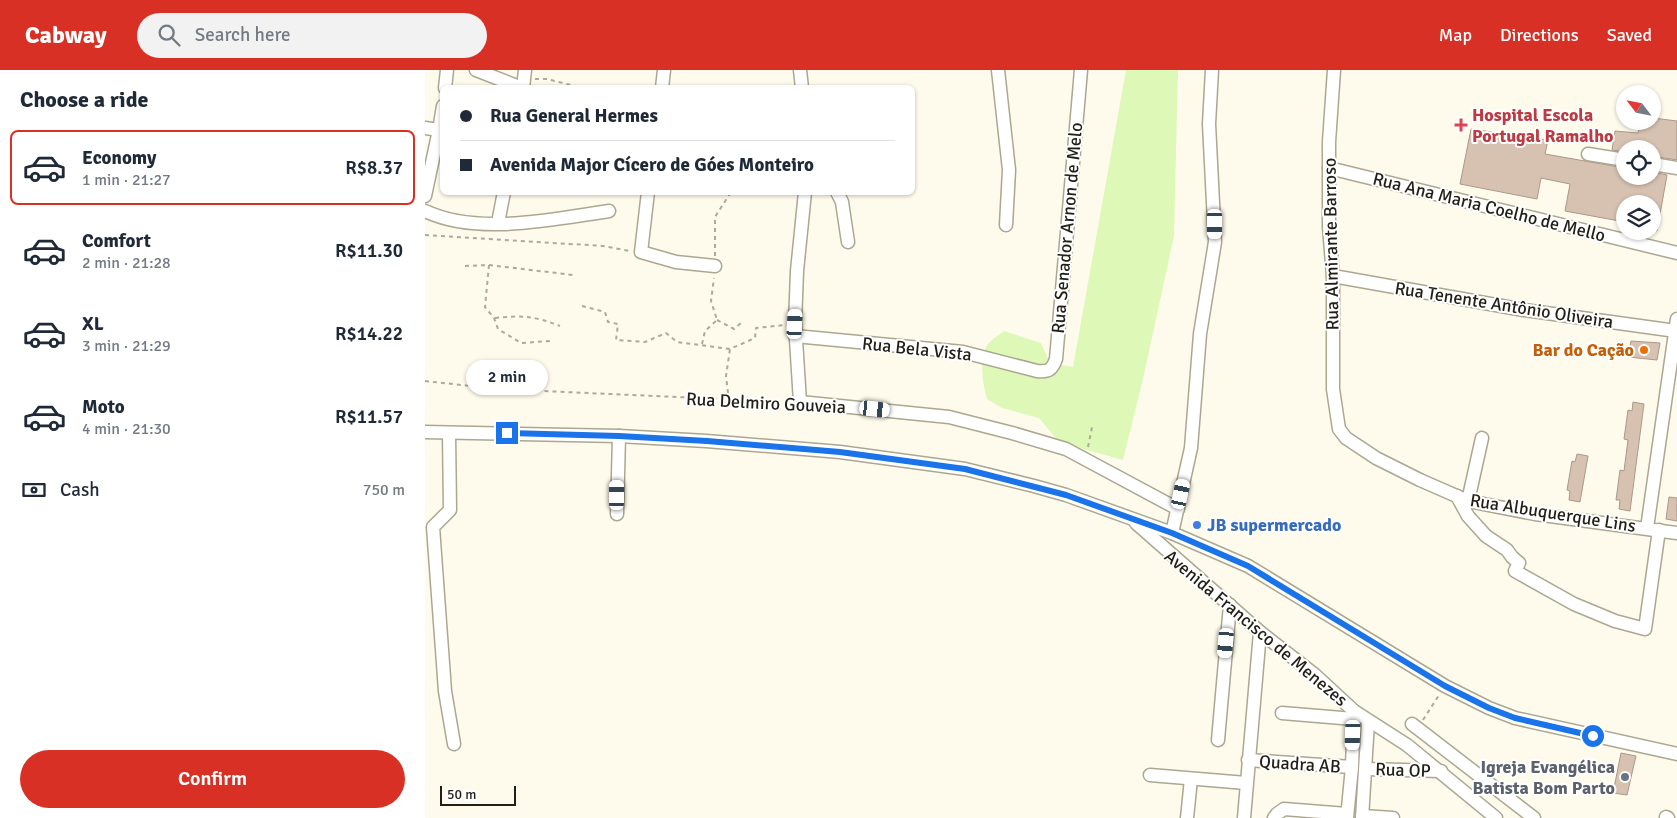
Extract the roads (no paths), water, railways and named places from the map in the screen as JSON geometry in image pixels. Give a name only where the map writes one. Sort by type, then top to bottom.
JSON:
[{"type":"street","points":[[445,85],[447,70]]},
{"type":"street","points":[[476,70],[522,85]]},
{"type":"street","points":[[525,70],[525,85]]},
{"type":"street","points":[[662,85],[664,70]]},
{"type":"street","points":[[800,70],[801,85]]},
{"type":"street","points":[[998,70],[1009,170],[1006,225]]},
{"type":"street","name":"Rua Senador Arnon de Melo","points":[[1037,371],[1048,372],[1054,366],[1081,70]]},
{"type":"street","name":"Avenida Francisco de Menezes","points":[[1160,546],[1169,532],[1178,509],[1191,448],[1200,334],[1215,242],[1209,124],[1212,70]]},
{"type":"street","name":"Rua Almirante Barroso","points":[[1334,70],[1329,142],[1329,227],[1333,276],[1333,389],[1336,419]]},
{"type":"street","points":[[425,196],[440,124]]},
{"type":"street","points":[[425,128],[439,130]]},
{"type":"street","points":[[1588,154],[1616,159]]},
{"type":"street","points":[[1661,165],[1677,168]]},
{"type":"street","name":"Rua Ana Maria Coelho de Mello","points":[[1329,168],[1677,253]]},
{"type":"street","points":[[498,223],[503,195]]},
{"type":"street","points":[[648,195],[641,252],[676,262],[715,266]]},
{"type":"street","points":[[795,330],[797,271],[805,195]]},
{"type":"street","points":[[838,195],[842,202],[848,242]]},
{"type":"street","points":[[425,211],[454,221],[498,223],[543,220],[609,211]]},
{"type":"street","name":"Rua Tenente Antônio Oliveira","points":[[1333,276],[1524,310],[1676,325]]},
{"type":"street","points":[[1482,438],[1462,498],[1468,516],[1486,536],[1507,550],[1511,557],[1519,563],[1515,571],[1574,604],[1615,621],[1645,629],[1653,529],[1676,325]]},
{"type":"street","name":"Rua Delmiro Gouveia","points":[[795,330],[800,402],[949,417],[1066,449],[1178,509]]},
{"type":"street","name":"Rua Bela Vista","points":[[795,330],[963,352],[1037,371]]},
{"type":"street","name":"Rua Albuquerque Lins","points":[[1336,419],[1339,429],[1346,438],[1357,446],[1419,480],[1462,498],[1535,514],[1677,533]]},
{"type":"street","points":[[425,432],[619,436],[707,441],[840,452],[965,469],[1066,495],[1169,532],[1248,566],[1445,686],[1489,708],[1515,718],[1677,754]]},
{"type":"street","points":[[449,433],[450,510],[433,527],[445,690],[454,744]]},
{"type":"street","points":[[617,514],[619,436]]},
{"type":"street","name":"Avenida Francisco de Menezes","points":[[1132,520],[1260,632],[1315,675],[1354,715],[1393,735],[1441,771],[1496,818]]},
{"type":"street","points":[[1218,740],[1229,605]]},
{"type":"street","points":[[1244,818],[1260,632]]},
{"type":"street","points":[[1274,818],[1280,810],[1347,816],[1352,767],[1354,715],[1282,713]]},
{"type":"street","points":[[1368,722],[1362,817],[1393,818]]},
{"type":"street","points":[[1415,726],[1534,818]]},
{"type":"street","name":"Quadra AB","points":[[1248,760],[1352,767]]},
{"type":"street","name":"Rua OP","points":[[1366,769],[1441,771]]},
{"type":"street","points":[[1460,787],[1473,770]]},
{"type":"street","points":[[1150,774],[1246,783]]},
{"type":"street","points":[[1187,818],[1191,779]]},
{"type":"place","name":"Hospital Escola Portugal Ramalho","points":[[1461,125]]},
{"type":"place","name":"Bar do Cação","points":[[1644,350]]},
{"type":"place","name":"JB supermercado","points":[[1197,525]]},
{"type":"place","name":"Igreja Evangélica Batista Bom Parto","points":[[1625,777]]}]
